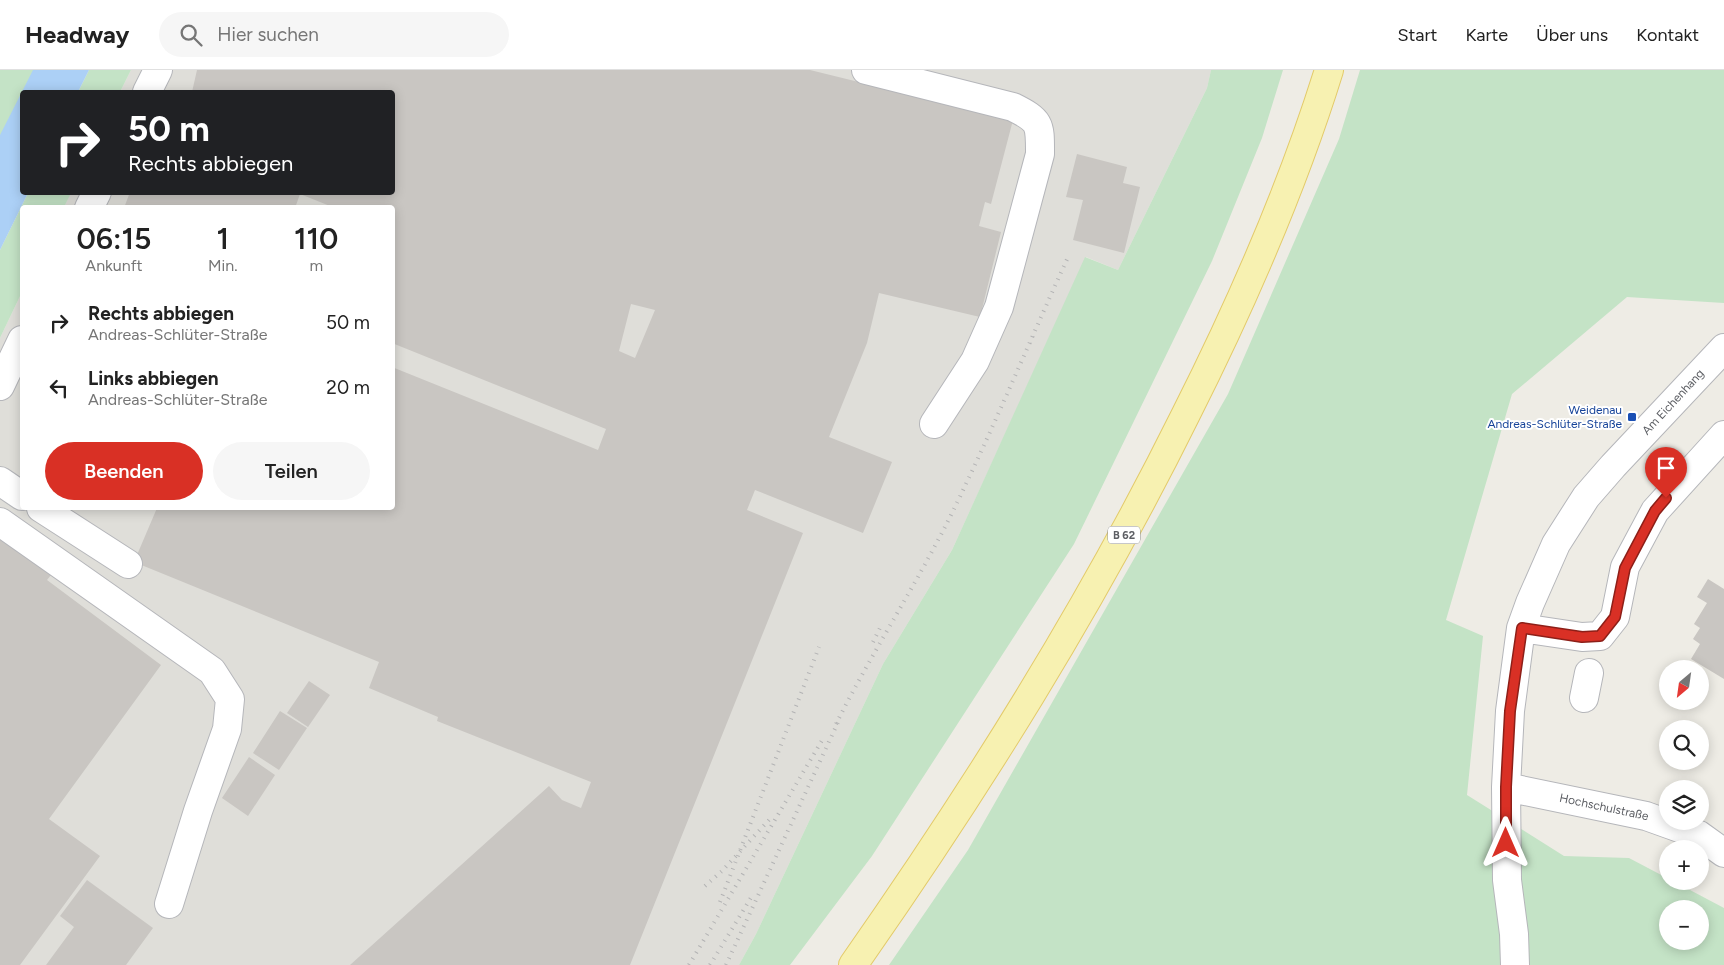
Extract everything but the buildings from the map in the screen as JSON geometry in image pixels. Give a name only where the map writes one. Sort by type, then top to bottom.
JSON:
[{"type":"main road","name":"B 62","points":[[853,965],[950,823],[1021,712],[1112,557],[1150,486],[1208,371],[1249,282],[1289,185],[1329,70]]},
{"type":"street","points":[[148,90],[158,70]]},
{"type":"street","points":[[866,70],[1013,107],[1031,116],[1040,130],[1040,154],[999,307],[975,361],[934,424]]},
{"type":"street","points":[[0,386],[20,344]]},
{"type":"street","name":"Am Eichenhang","points":[[1515,965],[1514,934],[1507,880],[1506,787],[1510,711],[1522,628],[1530,603],[1556,544],[1586,496],[1724,348]]},
{"type":"street","points":[[1522,628],[1582,637],[1600,636],[1615,617],[1625,568],[1655,511],[1724,435]]},
{"type":"street","points":[[0,481],[20,495]]},
{"type":"street","points":[[44,510],[128,564]]},
{"type":"street","points":[[0,522],[212,671],[230,699],[227,729],[198,811],[169,904]]},
{"type":"street","name":"Hochschulstraße","points":[[1506,787],[1646,816],[1699,835],[1724,853]]},
{"type":"shaded area","points":[[131,70],[1211,70],[1207,88],[1118,270],[1086,257],[952,550],[883,664],[756,934],[739,965],[0,965],[0,338],[20,296],[20,510],[395,510],[395,205],[65,205],[70,195],[395,195],[395,90],[121,90]]},
{"type":"green space","points":[[0,70],[38,70],[23,90],[20,90],[20,97],[0,146]]},
{"type":"green space","points":[[89,70],[131,70],[121,90],[79,90]]},
{"type":"green space","points":[[1211,70],[1283,70],[1262,138],[1212,261],[1074,544],[872,856],[790,965],[739,965],[756,934],[883,664],[952,550],[1085,257],[1118,270],[1207,88]]},
{"type":"green space","points":[[1360,70],[1724,70],[1724,303],[1627,297],[1512,394],[1446,620],[1483,636],[1467,795],[1564,856],[1629,858],[1659,874],[1659,890],[1690,890],[1709,900],[1659,900],[1659,950],[1709,950],[1709,900],[1724,908],[1724,965],[889,965],[968,850],[1228,394],[1339,139]]},
{"type":"green space","points":[[27,195],[70,195],[65,205],[22,205]]},
{"type":"green space","points":[[20,209],[20,296],[0,338],[0,250]]},
{"type":"water","points":[[33,70],[89,70],[79,90],[23,90]]},
{"type":"water","points":[[20,96],[20,195],[27,195],[22,205],[20,205],[20,209],[0,250],[0,135]]},
{"type":"railway","points":[[836,724],[953,511],[1069,255]]},
{"type":"railway","points":[[873,642],[882,624]]},
{"type":"railway","points":[[720,902],[819,647]]},
{"type":"railway","points":[[726,965],[839,720]]},
{"type":"railway","points":[[689,965],[824,737]]},
{"type":"railway","points":[[705,886],[722,871],[769,820]]},
{"type":"railway","points":[[710,965],[752,896]]},
{"type":"place","name":"Weidenau Andreas-Schlüter-Straße","points":[[1632,417]]},
{"type":"route","points":[[1506,843],[1506,787],[1510,711],[1522,628],[1582,637],[1600,636],[1615,617],[1625,568],[1655,511],[1666,498]]}]
